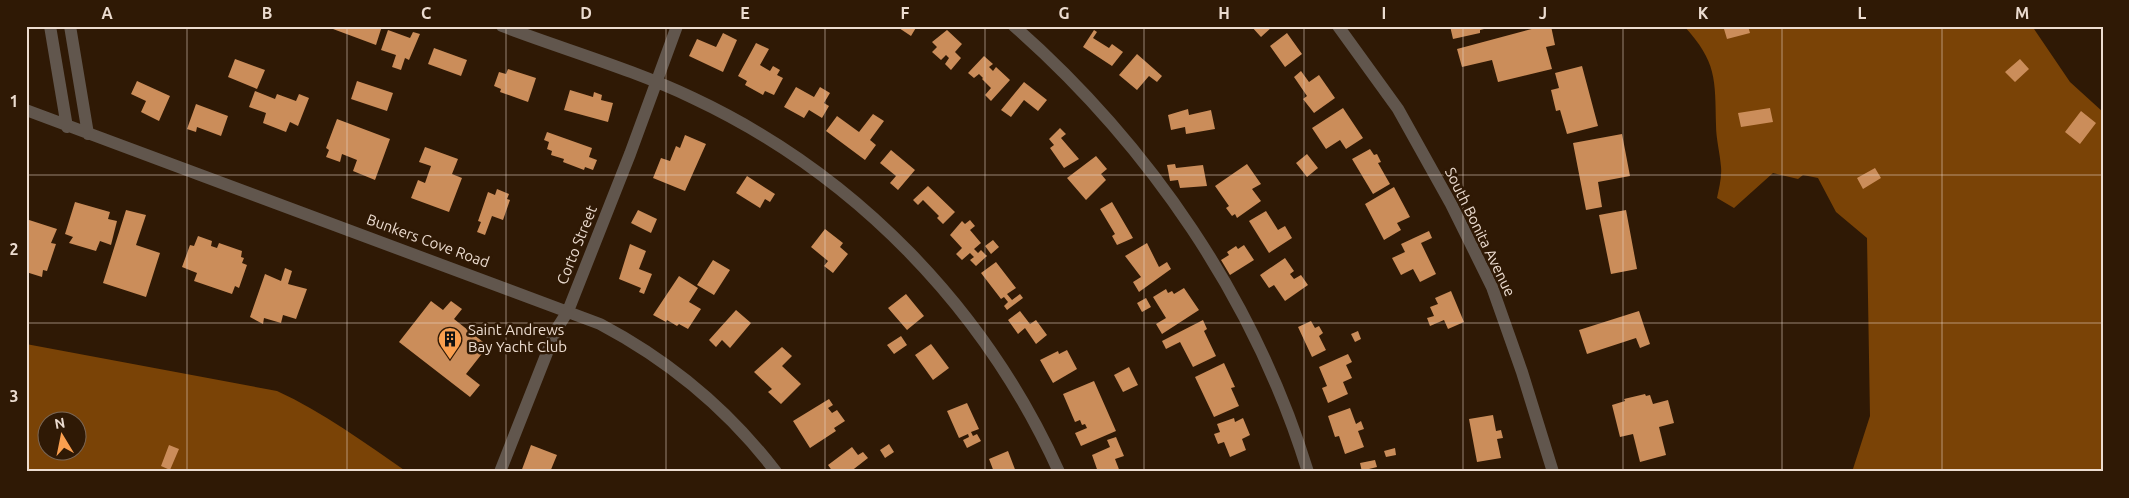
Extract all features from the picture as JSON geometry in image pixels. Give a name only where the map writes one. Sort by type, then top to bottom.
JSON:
[{"type":"street","points":[[50,26],[67,127]]},
{"type":"street","points":[[70,26],[88,134]]},
{"type":"street","points":[[502,26],[657,83],[696,100],[755,131],[833,184],[892,233],[934,279],[1006,374],[1030,413],[1059,472]]},
{"type":"street","name":"Corto Street","points":[[500,472],[556,330],[568,311],[657,83],[677,26]]},
{"type":"street","points":[[1014,26],[1063,72],[1123,137],[1154,176],[1202,245],[1240,308],[1262,354],[1290,418],[1308,472]]},
{"type":"street","name":"South Bonita Avenue","points":[[1338,26],[1398,109],[1451,204],[1492,287],[1522,372],[1552,472]]},
{"type":"street","name":"Bunkers Cove Road","points":[[26,110],[67,127],[593,321],[633,342],[683,377],[734,422],[776,472]]},
{"type":"shaded area","points":[[1684,26],[2032,26],[2070,82],[2103,112],[2103,472],[1852,472],[1870,416],[1867,238],[1836,212],[1818,178],[1803,175],[1798,179],[1773,173],[1734,208],[1717,198],[1721,171],[1712,72],[1703,50]]},
{"type":"shaded area","points":[[26,344],[277,391],[327,418],[407,472],[26,472]]},
{"type":"building","points":[[334,26],[382,26],[376,45],[333,29]]},
{"type":"building","points":[[896,26],[917,26],[911,36]]},
{"type":"building","points":[[1251,26],[1273,26],[1261,37]]},
{"type":"building","points":[[1450,26],[1492,27],[1480,30],[1480,33],[1453,39]]},
{"type":"building","points":[[1543,26],[1551,26],[1555,45],[1546,47],[1552,69],[1498,82],[1492,60],[1462,67],[1457,49]]},
{"type":"building","points":[[1735,26],[1748,26],[1750,33],[1727,39],[1724,29]]},
{"type":"building","points":[[388,30],[410,38],[413,32],[420,34],[409,60],[405,58],[401,70],[392,67],[396,55],[381,50]]},
{"type":"building","points":[[947,30],[962,44],[955,52],[961,58],[951,70],[945,64],[949,58],[946,55],[941,60],[932,52],[937,47],[932,42]]},
{"type":"building","points":[[1094,30],[1097,32],[1093,38],[1109,48],[1112,44],[1123,52],[1112,66],[1083,47]]},
{"type":"building","points":[[723,33],[737,40],[723,72],[689,56],[697,39],[716,47]]},
{"type":"building","points":[[1287,33],[1302,54],[1285,67],[1270,46]]},
{"type":"building","points":[[756,43],[769,49],[760,65],[770,71],[773,66],[780,70],[777,75],[783,78],[774,95],[765,91],[763,95],[745,85],[747,81],[738,76]]},
{"type":"building","points":[[434,48],[467,60],[461,76],[428,64]]},
{"type":"building","points":[[1137,54],[1162,76],[1157,82],[1149,76],[1137,90],[1119,75]]},
{"type":"building","points":[[984,56],[993,64],[989,67],[993,71],[996,67],[1010,80],[991,101],[985,95],[991,88],[983,78],[979,74],[974,78],[968,73]]},
{"type":"building","points":[[235,59],[265,70],[257,89],[228,77]]},
{"type":"building","points":[[2020,59],[2029,69],[2015,82],[2005,72]]},
{"type":"building","points":[[1582,66],[1598,126],[1567,134],[1560,110],[1556,111],[1551,90],[1559,88],[1555,73]]},
{"type":"building","points":[[508,69],[536,78],[528,102],[500,92],[501,89],[494,86],[499,72],[506,74]]},
{"type":"building","points":[[1301,71],[1309,82],[1319,75],[1335,98],[1314,113],[1303,99],[1307,96],[1294,77]]},
{"type":"building","points":[[137,81],[170,96],[159,121],[141,112],[146,101],[131,94]]},
{"type":"building","points":[[357,81],[393,93],[387,111],[351,99]]},
{"type":"building","points":[[1024,82],[1047,100],[1038,111],[1024,100],[1011,117],[1001,110]]},
{"type":"building","points":[[796,87],[814,97],[820,87],[830,93],[824,103],[829,106],[822,118],[809,110],[804,118],[784,107]]},
{"type":"building","points":[[570,90],[593,97],[594,92],[602,95],[601,100],[613,103],[608,122],[564,110]]},
{"type":"building","points":[[255,91],[275,99],[277,94],[296,101],[299,94],[309,98],[298,126],[290,122],[286,132],[263,123],[266,113],[249,107]]},
{"type":"building","points":[[196,104],[228,116],[221,136],[197,127],[196,132],[187,129]]},
{"type":"building","points":[[1343,108],[1363,138],[1346,149],[1340,140],[1326,149],[1312,128]]},
{"type":"building","points":[[1770,108],[1773,122],[1741,127],[1738,113]]},
{"type":"building","points":[[1188,109],[1189,115],[1211,110],[1215,129],[1186,134],[1185,127],[1171,130],[1168,115]]},
{"type":"building","points":[[2081,111],[2096,123],[2080,144],[2065,132]]},
{"type":"building","points":[[873,114],[884,121],[870,140],[876,145],[865,160],[826,131],[837,116],[859,132]]},
{"type":"building","points":[[337,119],[390,139],[375,180],[353,171],[357,160],[342,154],[340,162],[326,157],[329,150],[326,148]]},
{"type":"building","points":[[1060,128],[1066,134],[1061,138],[1079,159],[1064,168],[1050,148],[1054,145],[1049,139]]},
{"type":"building","points":[[547,132],[592,148],[589,157],[597,160],[593,170],[585,167],[584,170],[563,162],[564,159],[551,155],[552,151],[547,149],[549,142],[544,140]]},
{"type":"building","points":[[1622,134],[1630,176],[1598,182],[1602,207],[1586,210],[1573,143]]},
{"type":"building","points":[[685,135],[706,144],[685,191],[653,178],[661,158],[670,161],[676,146],[680,148]]},
{"type":"building","points":[[425,147],[458,159],[452,174],[462,178],[449,212],[411,198],[418,180],[425,183],[431,166],[419,162]]},
{"type":"building","points":[[1370,149],[1374,155],[1377,154],[1381,162],[1378,163],[1390,184],[1373,194],[1352,159]]},
{"type":"building","points":[[891,150],[915,170],[898,190],[890,183],[896,176],[880,163]]},
{"type":"building","points":[[1307,154],[1318,168],[1307,177],[1296,163]]},
{"type":"building","points":[[1096,156],[1107,169],[1101,174],[1106,180],[1086,200],[1067,178]]},
{"type":"building","points":[[1175,164],[1176,168],[1203,165],[1207,186],[1180,188],[1178,180],[1170,181],[1167,165]]},
{"type":"building","points":[[1247,164],[1261,184],[1252,189],[1261,201],[1237,218],[1235,214],[1232,216],[1226,208],[1229,206],[1215,186]]},
{"type":"building","points":[[1875,168],[1881,178],[1863,189],[1857,178]]},
{"type":"building","points":[[747,176],[775,194],[770,202],[765,199],[760,208],[736,193]]},
{"type":"building","points":[[928,186],[955,212],[943,224],[937,218],[939,216],[923,200],[918,205],[913,200]]},
{"type":"building","points":[[1394,187],[1410,217],[1397,223],[1401,230],[1384,240],[1365,204]]},
{"type":"building","points":[[497,189],[509,194],[507,199],[510,200],[503,220],[492,216],[485,235],[477,232],[481,222],[478,221],[488,192],[495,195]]},
{"type":"building","points":[[75,202],[110,212],[108,219],[117,221],[111,245],[100,241],[96,251],[69,243],[73,237],[65,234]]},
{"type":"building","points":[[1112,202],[1133,238],[1117,245],[1112,236],[1115,234],[1100,209]]},
{"type":"building","points":[[126,210],[146,215],[136,245],[160,253],[146,297],[103,283]]},
{"type":"building","points":[[638,210],[657,219],[651,233],[631,223]]},
{"type":"building","points":[[1626,210],[1637,269],[1611,274],[1599,215]]},
{"type":"building","points":[[1266,211],[1278,230],[1285,226],[1292,238],[1269,253],[1249,221]]},
{"type":"building","points":[[26,219],[57,229],[51,243],[56,244],[47,271],[43,270],[42,277],[26,272]]},
{"type":"building","points":[[970,220],[975,226],[970,230],[981,243],[974,249],[978,253],[981,250],[987,256],[976,266],[970,260],[974,257],[970,253],[962,260],[956,254],[962,248],[950,235],[962,221],[965,224]]},
{"type":"building","points":[[825,229],[843,243],[840,247],[848,254],[833,273],[824,266],[828,261],[811,247]]},
{"type":"building","points":[[1429,231],[1432,238],[1421,243],[1436,274],[1420,282],[1413,269],[1401,275],[1392,258],[1405,252],[1401,244]]},
{"type":"building","points":[[198,236],[212,241],[211,246],[217,248],[219,243],[242,251],[241,257],[244,258],[242,263],[247,265],[239,288],[235,286],[232,294],[194,281],[197,273],[182,267],[190,245],[194,246]]},
{"type":"building","points":[[993,240],[999,247],[991,254],[985,246]]},
{"type":"building","points":[[1147,243],[1159,267],[1167,262],[1171,269],[1139,292],[1133,282],[1141,277],[1125,256]]},
{"type":"building","points":[[630,244],[646,251],[639,269],[652,274],[644,294],[639,292],[641,288],[619,279]]},
{"type":"building","points":[[1244,245],[1254,260],[1230,275],[1221,260],[1229,255],[1227,252],[1236,246],[1238,249]]},
{"type":"building","points":[[1285,258],[1294,271],[1290,274],[1294,279],[1301,275],[1308,285],[1285,301],[1274,285],[1269,288],[1260,275]]},
{"type":"building","points":[[713,260],[730,270],[714,295],[697,285]]},
{"type":"building","points":[[996,262],[1016,288],[1007,294],[1012,300],[1020,294],[1023,298],[1007,310],[1004,306],[1008,302],[1004,297],[1001,299],[981,273]]},
{"type":"building","points":[[285,268],[292,271],[288,284],[307,289],[296,319],[283,315],[281,323],[264,318],[263,324],[250,317],[265,274],[281,281]]},
{"type":"building","points":[[679,276],[698,288],[689,302],[701,309],[688,329],[679,324],[677,326],[667,320],[666,322],[653,315]]},
{"type":"building","points":[[1184,288],[1199,310],[1162,334],[1156,324],[1166,318],[1153,297],[1166,289],[1168,293],[1172,291],[1174,294]]},
{"type":"building","points":[[1451,291],[1464,322],[1448,329],[1444,320],[1430,326],[1427,318],[1434,316],[1430,307],[1438,304],[1435,298]]},
{"type":"building","points":[[906,294],[924,316],[907,330],[888,308]]},
{"type":"building","points":[[1146,298],[1151,307],[1142,312],[1137,303]]},
{"type":"building","name":"Saint Andrews Bay Yacht Club","points":[[431,301],[443,310],[451,301],[462,309],[454,319],[488,346],[466,374],[480,385],[470,397],[399,342]]},
{"type":"building","points":[[736,310],[751,323],[730,348],[722,340],[716,347],[709,340]]},
{"type":"building","points":[[1020,311],[1030,324],[1036,320],[1047,335],[1036,344],[1025,328],[1018,334],[1008,320]]},
{"type":"building","points":[[1639,311],[1650,344],[1640,348],[1636,338],[1587,354],[1579,330]]},
{"type":"building","points":[[1203,320],[1207,329],[1204,331],[1216,356],[1193,367],[1180,342],[1166,349],[1162,341]]},
{"type":"building","points":[[1311,321],[1315,328],[1319,326],[1323,333],[1319,336],[1326,350],[1312,357],[1298,327]]},
{"type":"building","points":[[1358,331],[1361,339],[1355,342],[1351,334]]},
{"type":"building","points":[[901,336],[907,345],[894,354],[887,345]]},
{"type":"building","points":[[931,344],[949,368],[933,380],[915,355]]},
{"type":"building","points":[[782,347],[792,356],[782,366],[801,384],[781,404],[768,392],[772,389],[754,372]]},
{"type":"building","points":[[1067,350],[1077,369],[1053,383],[1040,360],[1058,351],[1059,354]]},
{"type":"building","points":[[1348,354],[1352,362],[1346,365],[1352,378],[1343,382],[1348,394],[1328,403],[1322,388],[1327,386],[1319,367]]},
{"type":"building","points":[[1224,363],[1235,387],[1231,388],[1239,406],[1214,417],[1195,377]]},
{"type":"building","points":[[1129,367],[1138,385],[1123,392],[1114,375]]},
{"type":"building","points":[[1094,381],[1116,431],[1081,446],[1075,433],[1087,428],[1085,424],[1082,425],[1080,420],[1075,422],[1063,394]]},
{"type":"building","points":[[1645,394],[1646,396],[1650,395],[1653,404],[1668,400],[1674,423],[1659,427],[1666,455],[1640,462],[1633,434],[1620,437],[1612,405],[1625,401],[1624,399]]},
{"type":"building","points":[[829,399],[833,405],[828,408],[832,413],[837,410],[845,421],[834,428],[836,431],[810,448],[793,421]]},
{"type":"building","points":[[967,403],[979,429],[971,432],[973,436],[977,434],[981,441],[967,448],[963,440],[969,437],[968,434],[959,438],[947,411]]},
{"type":"building","points":[[1350,408],[1356,424],[1361,421],[1364,429],[1358,431],[1364,447],[1345,454],[1339,436],[1335,437],[1328,416]]},
{"type":"building","points":[[1493,415],[1496,431],[1501,430],[1503,438],[1497,439],[1501,458],[1477,462],[1469,419]]},
{"type":"building","points":[[1234,418],[1235,422],[1243,418],[1250,435],[1242,439],[1246,450],[1230,457],[1224,442],[1218,444],[1214,434],[1220,432],[1217,424]]},
{"type":"building","points":[[1116,437],[1124,456],[1115,459],[1120,472],[1098,472],[1092,455],[1110,447],[1107,440]]},
{"type":"building","points":[[889,444],[894,452],[885,458],[880,450]]},
{"type":"building","points":[[169,445],[179,449],[170,470],[161,466]]},
{"type":"building","points":[[531,445],[557,455],[550,472],[521,472]]},
{"type":"building","points":[[852,447],[858,455],[863,452],[868,458],[850,472],[833,472],[828,465]]},
{"type":"building","points":[[1395,448],[1396,455],[1386,457],[1384,451]]},
{"type":"building","points":[[1008,451],[1016,472],[994,472],[989,459]]},
{"type":"building","points":[[1375,460],[1377,467],[1369,469],[1370,472],[1362,472],[1360,463]]},
{"type":"place","name":"Saint Andrews Bay Yacht Club","points":[[450,360]]}]
